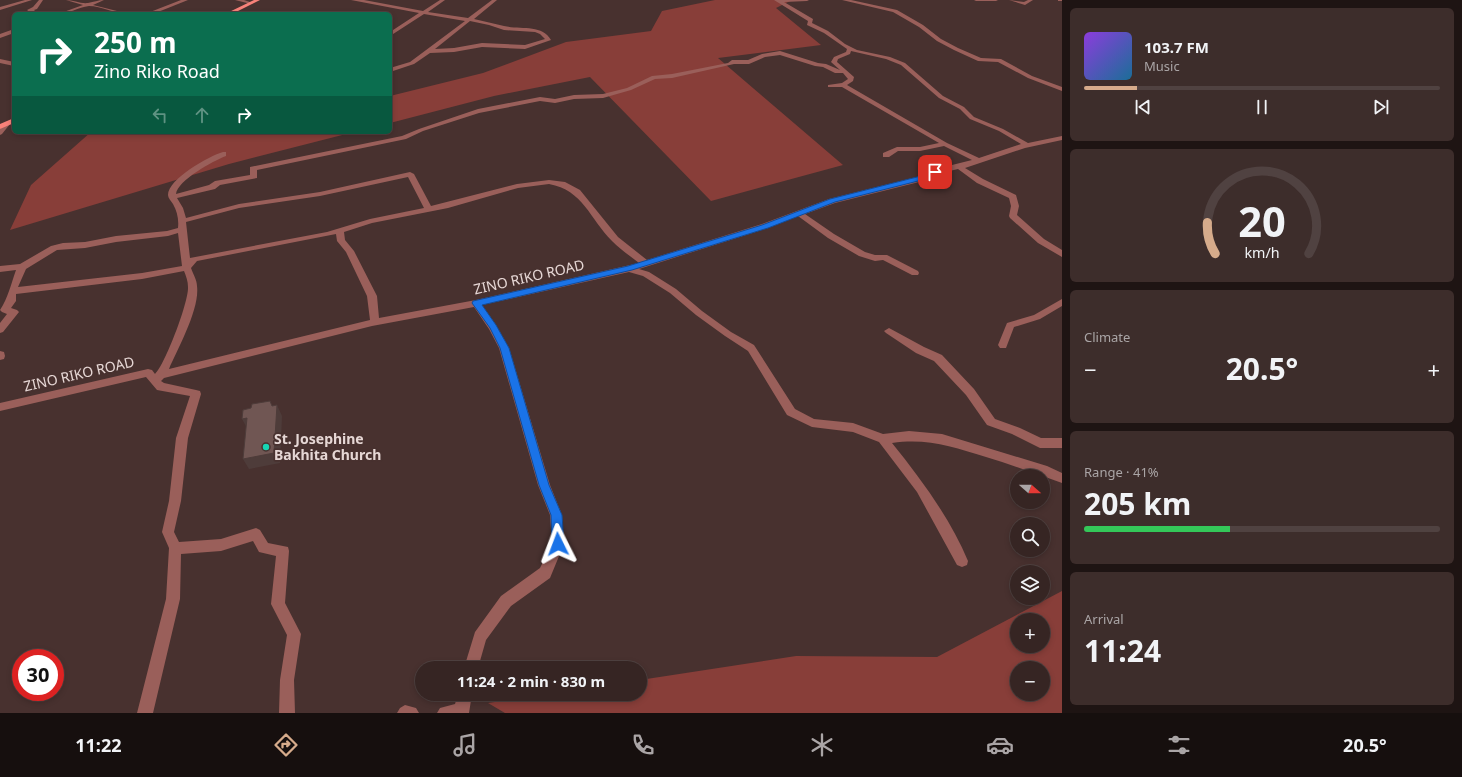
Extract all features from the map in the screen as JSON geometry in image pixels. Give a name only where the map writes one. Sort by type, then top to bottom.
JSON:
[{"type":"main road","points":[[232,12],[258,0]]},
{"type":"street","points":[[0,9],[30,0]]},
{"type":"street","points":[[32,12],[30,10],[35,8],[41,0]]},
{"type":"street","points":[[68,0],[118,12]]},
{"type":"street","points":[[66,12],[102,0]]},
{"type":"street","points":[[153,12],[186,0]]},
{"type":"street","points":[[237,0],[251,3]]},
{"type":"street","points":[[353,0],[361,0],[424,13],[492,24],[505,28],[537,31],[543,33],[548,40],[525,46],[482,45],[454,50],[429,51]]},
{"type":"street","points":[[392,33],[443,0]]},
{"type":"street","points":[[392,69],[412,62],[429,51],[496,0]]},
{"type":"street","points":[[775,0],[807,0]]},
{"type":"street","points":[[775,0],[812,20],[809,24],[826,32],[850,48],[872,56],[888,58],[903,64],[941,97],[962,108],[972,118],[1001,130],[1027,145]]},
{"type":"street","points":[[844,0],[895,11],[921,26],[939,40],[956,49],[980,60],[999,60],[1030,77],[1062,89]]},
{"type":"street","points":[[976,0],[996,0]]},
{"type":"street","points":[[1011,0],[1025,4],[1031,0]]},
{"type":"street","points":[[0,36],[12,32]]},
{"type":"street","points":[[830,86],[843,85],[851,80],[849,74],[834,62],[836,58],[848,53],[850,48]]},
{"type":"street","points":[[172,197],[212,187],[218,183],[254,176],[253,169],[404,138],[421,130],[478,111],[540,99],[555,101],[574,97],[603,96],[644,84],[646,81],[654,77],[699,71],[730,64],[732,62],[749,62],[772,53],[789,55],[796,60],[805,60],[817,65],[824,65],[837,72],[845,71]]},
{"type":"street","points":[[0,61],[12,64]]},
{"type":"street","points":[[843,85],[945,144],[979,161]]},
{"type":"street","points":[[0,133],[3,125]]},
{"type":"street","name":"ZINO RIKO ROAD","points":[[0,407],[148,373],[158,378],[375,323],[476,303],[645,264],[800,214],[832,201],[920,179],[935,172],[959,167],[1027,145],[1062,138]]},
{"type":"street","points":[[886,155],[897,149],[920,149],[945,144]]},
{"type":"street","points":[[144,713],[172,599],[175,548],[168,532],[175,501],[182,438],[196,394],[161,387],[158,378],[186,318],[191,302],[193,286],[187,268],[178,205],[172,197],[173,188],[183,178],[204,163],[223,154]]},
{"type":"street","points":[[959,167],[980,181],[1013,197],[1015,206],[1013,216],[1042,241],[1062,254]]},
{"type":"street","points":[[0,268],[22,267],[54,248],[168,233],[182,225],[239,206],[327,192],[410,174],[429,209]]},
{"type":"street","points":[[12,291],[142,276],[187,268],[194,259],[340,230],[370,221],[429,209],[517,186],[549,182],[562,184],[577,192],[615,239],[645,264]]},
{"type":"street","points":[[800,214],[830,236],[862,254],[874,258],[884,257],[915,273]]},
{"type":"street","points":[[340,230],[341,241],[350,251],[372,296],[375,323]]},
{"type":"street","points":[[0,330],[14,312],[6,310],[11,301],[12,291],[22,267]]},
{"type":"street","points":[[629,268],[646,274],[673,291],[722,330],[751,348],[791,412],[812,424],[854,428],[883,439],[909,436],[942,439],[1043,470],[1062,478]]},
{"type":"street","points":[[1003,345],[1010,325],[1037,317],[1062,302]]},
{"type":"street","points":[[473,661],[480,637],[506,601],[545,573],[558,544],[556,515],[544,485],[504,348],[493,327],[476,303]]},
{"type":"street","points":[[889,331],[920,350],[938,358],[970,392],[991,422],[1016,431],[1040,444],[1062,443]]},
{"type":"street","points":[[883,439],[921,488],[962,561]]},
{"type":"street","points":[[175,548],[221,545],[256,534],[264,548],[283,551],[278,604],[294,634],[287,680],[287,713]]},
{"type":"street","points":[[445,713],[461,712],[463,701]]},
{"type":"street","points":[[405,713],[411,713]]},
{"type":"shaded area","points":[[715,0],[792,0],[776,8],[821,45],[718,58],[843,165],[711,201],[590,77],[494,96],[392,122],[392,96],[483,73],[566,42],[651,31],[662,11]]},
{"type":"shaded area","points":[[89,134],[346,134],[229,164],[10,230],[31,185]]},
{"type":"shaded area","points":[[1062,591],[1062,713],[505,713],[488,703],[501,701],[647,701],[647,679],[796,656],[937,657],[1010,618],[1010,653],[1050,653],[1050,613],[1020,613],[1035,605],[1050,605],[1050,597]]},
{"type":"building","name":"St. Josephine Bakhita Church","points":[[270,401],[272,406],[277,405],[274,453],[243,459],[247,418],[242,419],[243,410],[251,408],[252,404]]},
{"type":"place","name":"St. Josephine Bakhita Church","points":[[266,447]]},
{"type":"route","points":[[558,544],[556,515],[544,485],[504,348],[493,327],[476,303],[629,268],[765,226],[832,201],[920,179],[935,172]]}]
